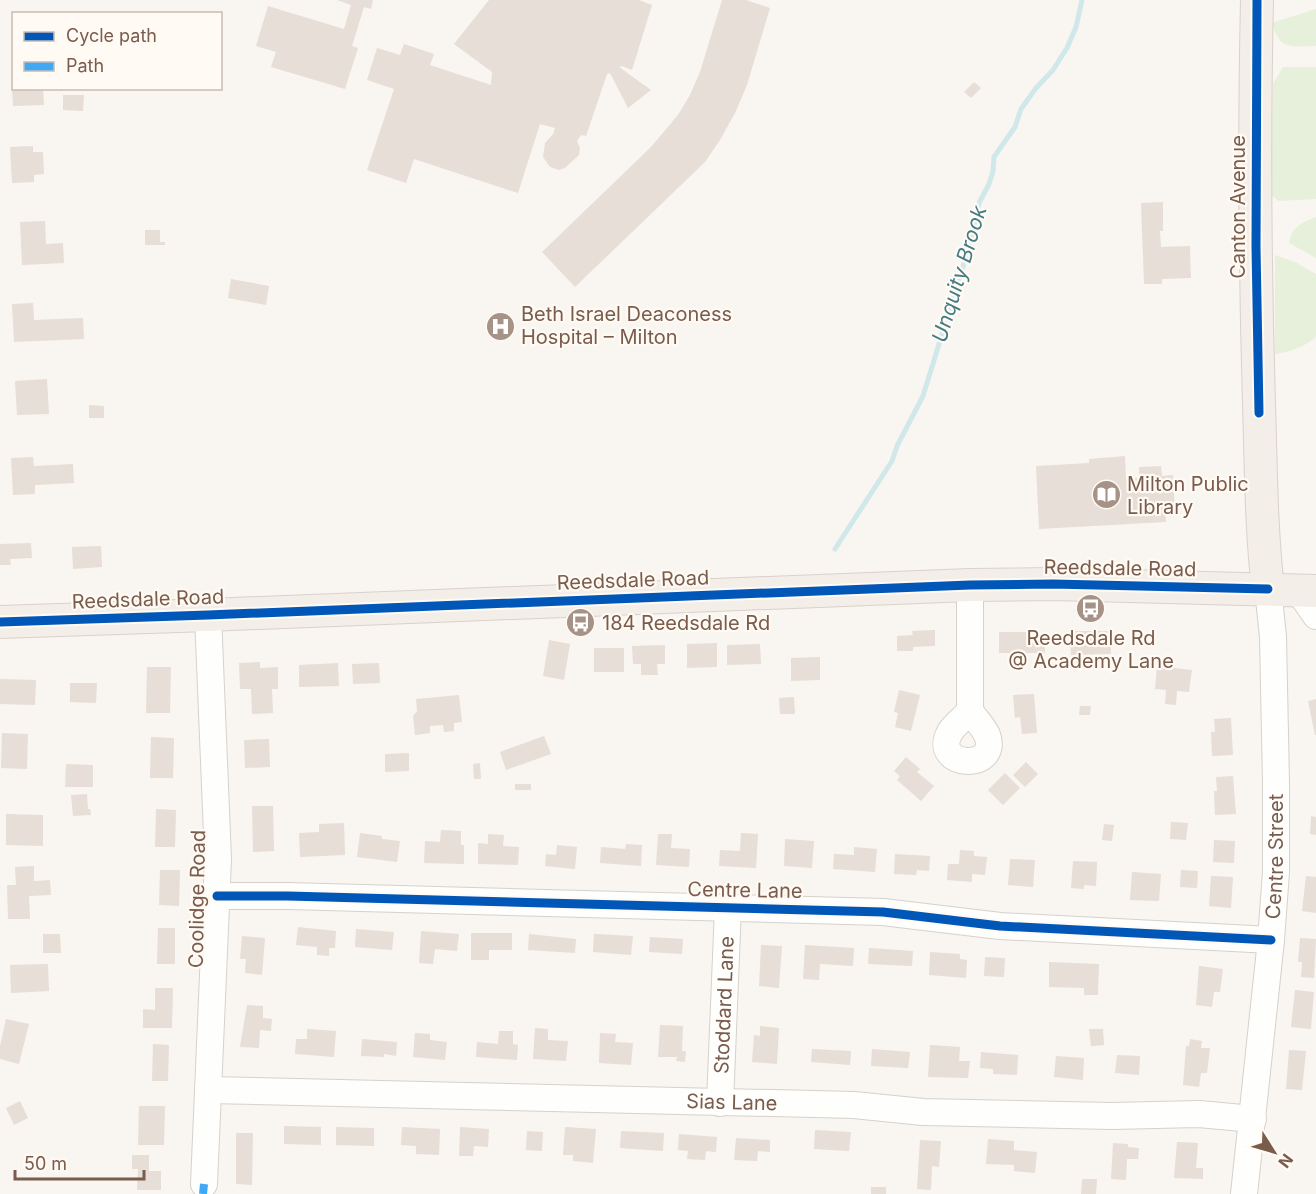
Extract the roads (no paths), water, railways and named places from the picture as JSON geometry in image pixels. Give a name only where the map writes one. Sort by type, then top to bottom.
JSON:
[{"type":"main road","name":"Canton Avenue","points":[[1257,0],[1256,247],[1264,555],[1294,590]]},
{"type":"main road","name":"Reedsdale Road","points":[[0,622],[970,585],[1053,584],[1294,590]]},
{"type":"street","points":[[970,585],[970,711]]},
{"type":"street","name":"Canton Avenue","points":[[1294,590],[1316,616]]},
{"type":"street","name":"Centre Street","points":[[1244,1194],[1275,882],[1276,783],[1273,637],[1294,590]]},
{"type":"street","name":"Coolidge Road","points":[[204,1184],[218,831],[208,615]]},
{"type":"street","name":"Centre Lane","points":[[217,896],[883,912],[1000,926],[1271,940]]},
{"type":"street","name":"Stoddard Lane","points":[[720,1103],[728,908]]},
{"type":"street","name":"Sias Lane","points":[[208,1090],[854,1106],[923,1112],[1113,1116],[1199,1114],[1253,1119]]},
{"type":"waterway","name":"Unquity Brook","points":[[835,549],[892,461],[897,446],[923,396],[969,247],[979,203],[993,171],[994,157],[1015,127],[1021,109],[1053,70],[1067,48],[1076,27],[1082,0]]},
{"type":"place","name":"Beth Israel Deaconess Hospital – Milton","points":[[500,326]]},
{"type":"place","name":"Milton Public Library","points":[[1106,495]]},
{"type":"place","name":"Reedsdale Rd @ Academy Lane","points":[[1091,608]]},
{"type":"place","name":"184 Reedsdale Rd","points":[[581,623]]}]
